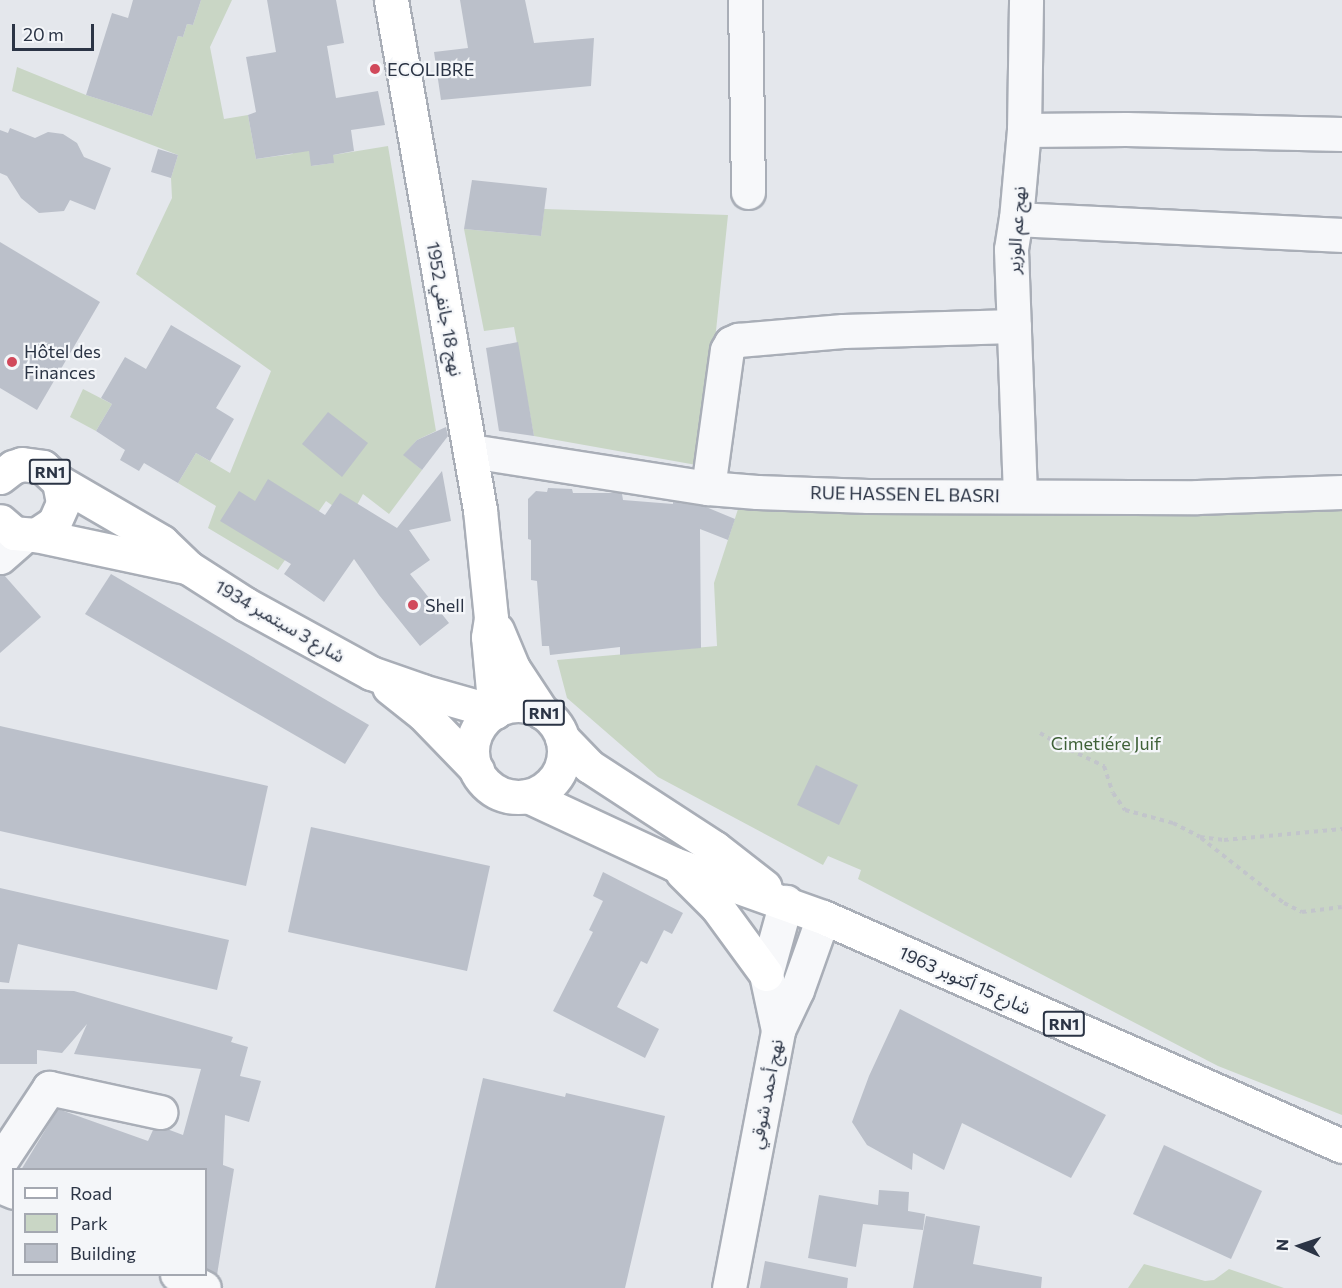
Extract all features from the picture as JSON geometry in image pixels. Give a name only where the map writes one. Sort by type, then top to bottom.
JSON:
[{"type":"main road","name":"نهج 18 جانفي 1952","points":[[391,0],[480,510],[495,711]]},
{"type":"main road","name":"RN1","points":[[0,446],[52,474],[59,482],[162,542],[189,568]]},
{"type":"main road","name":"RN1","points":[[0,477],[13,467],[32,464]]},
{"type":"main road","name":"RN1","points":[[20,530],[54,523],[60,514],[62,493],[59,482]]},
{"type":"main road","name":"RN1","points":[[20,530],[189,568]]},
{"type":"main road","name":"شارع 3 سبتمبر 1934","points":[[189,568],[245,604],[371,673]]},
{"type":"main road","points":[[422,691],[444,687],[464,678],[477,665],[490,628]]},
{"type":"main road","points":[[490,628],[542,712]]},
{"type":"main road","name":"RN1","points":[[371,673],[422,691],[495,711]]},
{"type":"main road","name":"RN1","points":[[371,673],[423,714],[477,770],[488,785],[503,795],[528,796],[550,785],[558,775],[563,763],[562,738],[551,719],[542,712],[519,705],[495,711],[484,720],[475,737],[473,757],[477,770]]},
{"type":"main road","name":"شارع 15 أكتوبر 1963","points":[[562,738],[589,766],[715,848],[786,902]]},
{"type":"main road","name":"شارع 15 أكتوبر 1963","points":[[528,796],[674,864],[823,917],[1342,1146]]},
{"type":"main road","points":[[674,864],[717,907],[766,974]]},
{"type":"street","points":[[745,0],[748,192]]},
{"type":"street","name":"نهج عم الوزير","points":[[1020,495],[1011,249],[1024,130],[1026,0]]},
{"type":"street","points":[[1024,130],[1126,129],[1342,134]]},
{"type":"street","points":[[1016,219],[1342,235]]},
{"type":"street","points":[[708,488],[727,350],[731,343],[738,340],[843,331],[1014,326]]},
{"type":"street","name":"RUE HASSEN EL BASRI","points":[[471,451],[708,488],[868,496],[1197,497],[1342,492]]},
{"type":"street","points":[[0,557],[20,530]]},
{"type":"street","name":"نهج أحمد شوقي","points":[[729,1288],[778,1030],[766,974],[786,902]]},
{"type":"street","points":[[778,1030],[797,990],[823,917]]},
{"type":"street","points":[[0,1162],[49,1088],[160,1112]]},
{"type":"street","points":[[179,1276],[204,1288]]},
{"type":"path","points":[[1040,733],[1104,766],[1113,793],[1125,810],[1173,823],[1200,837],[1284,903],[1302,912],[1342,907]]},
{"type":"path","points":[[1200,837],[1224,840],[1342,829]]},
{"type":"green space","points":[[201,0],[232,0],[210,47],[224,119],[248,115],[256,159],[292,154],[308,141],[312,166],[333,163],[333,155],[388,146],[436,431],[417,440],[404,455],[422,470],[389,514],[363,494],[350,518],[326,501],[278,570],[208,528],[216,506],[178,483],[196,453],[230,473],[271,371],[136,274],[172,198],[171,178],[178,155],[12,91],[17,67],[86,95],[152,116],[178,36],[183,37],[187,24],[193,25]]},
{"type":"green space","points":[[544,209],[728,215],[702,466],[534,436],[514,327],[484,331],[464,229],[541,236]]},
{"type":"green space","points":[[83,389],[112,404],[96,431],[70,417]]},
{"type":"green space","name":"Cimetiére Juif","points":[[1342,500],[1342,1115],[1218,1066],[858,879],[861,870],[828,856],[823,865],[658,777],[567,698],[557,660],[717,646],[714,583],[739,506]]},
{"type":"green space","points":[[1144,1264],[1205,1281],[1214,1280],[1229,1269],[1284,1288],[1128,1288]]},
{"type":"building","points":[[133,0],[201,0],[193,25],[187,24],[183,37],[178,36],[152,116],[86,95],[112,13],[128,18]]},
{"type":"building","points":[[267,0],[336,0],[344,43],[327,46],[336,98],[378,91],[385,125],[351,130],[354,151],[333,155],[334,163],[311,166],[309,151],[256,159],[248,115],[256,112],[246,57],[276,52]]},
{"type":"building","points":[[460,0],[525,0],[534,43],[594,38],[591,86],[441,100],[434,52],[468,48]]},
{"type":"building","points":[[10,128],[35,138],[48,132],[63,134],[77,143],[84,157],[111,168],[95,210],[70,200],[64,211],[39,213],[21,198],[7,176],[0,173],[0,130],[8,133]]},
{"type":"building","points":[[158,149],[178,155],[171,178],[151,172]]},
{"type":"building","points":[[472,180],[547,188],[541,236],[464,229]]},
{"type":"building","points":[[0,242],[100,302],[37,410],[0,388]]},
{"type":"building","points":[[171,325],[241,366],[216,408],[234,419],[210,461],[196,453],[178,483],[144,463],[139,471],[120,460],[125,450],[96,431],[112,404],[101,398],[125,357],[146,369]]},
{"type":"building","points":[[518,342],[534,436],[499,431],[486,348]]},
{"type":"building","points":[[328,412],[368,443],[342,477],[302,444]]},
{"type":"building","points":[[446,427],[448,436],[422,470],[403,455],[417,440]]},
{"type":"building","points":[[442,471],[451,521],[409,530],[430,560],[410,574],[449,623],[420,646],[379,595],[354,559],[324,602],[284,574],[291,564],[220,521],[239,491],[255,501],[268,479],[325,515],[340,493],[397,528]]},
{"type":"building","points":[[548,488],[572,489],[573,493],[620,493],[623,500],[673,504],[673,502],[706,507],[735,519],[728,540],[700,529],[701,648],[620,655],[620,647],[550,655],[549,646],[542,646],[537,581],[531,580],[531,540],[528,539],[528,499],[536,491],[547,492]]},
{"type":"building","points":[[111,574],[369,725],[345,764],[85,614]]},
{"type":"building","points":[[0,575],[4,575],[41,617],[0,653]]},
{"type":"building","points":[[0,726],[268,786],[246,886],[0,831]]},
{"type":"building","points":[[816,765],[858,785],[839,825],[797,805]]},
{"type":"building","points":[[311,827],[490,866],[467,971],[288,932]]},
{"type":"building","points":[[603,872],[683,913],[672,934],[664,930],[647,964],[641,961],[617,1007],[659,1029],[645,1058],[553,1011],[593,932],[589,930],[603,901],[593,896]]},
{"type":"building","points":[[0,888],[229,940],[217,990],[18,944],[9,983],[0,982]]},
{"type":"building","points":[[0,989],[74,991],[233,1037],[231,1042],[248,1047],[240,1076],[261,1081],[249,1122],[225,1115],[223,1165],[234,1169],[217,1275],[207,1269],[207,1168],[22,1168],[58,1109],[148,1141],[153,1130],[167,1129],[183,1135],[201,1069],[74,1054],[87,1024],[62,1053],[37,1050],[37,1064],[0,1064]]},
{"type":"building","points":[[900,1009],[1106,1115],[1071,1178],[962,1123],[944,1170],[913,1153],[912,1170],[867,1145],[852,1122],[869,1076]]},
{"type":"building","points":[[483,1078],[565,1097],[566,1093],[665,1116],[625,1288],[435,1288]]},
{"type":"building","points":[[1164,1145],[1262,1191],[1231,1259],[1133,1214]]},
{"type":"building","points":[[879,1190],[909,1192],[908,1211],[925,1214],[923,1230],[863,1224],[856,1267],[808,1258],[819,1195],[878,1205]]},
{"type":"building","points":[[926,1216],[980,1226],[973,1264],[1042,1277],[1041,1288],[913,1288]]},
{"type":"building","points":[[765,1261],[848,1278],[847,1288],[760,1288]]},
{"type":"place","name":"ECOLIBRE","points":[[375,69]]},
{"type":"place","name":"Hôtel des Finances","points":[[12,362]]},
{"type":"place","name":"Shell","points":[[413,605]]}]
